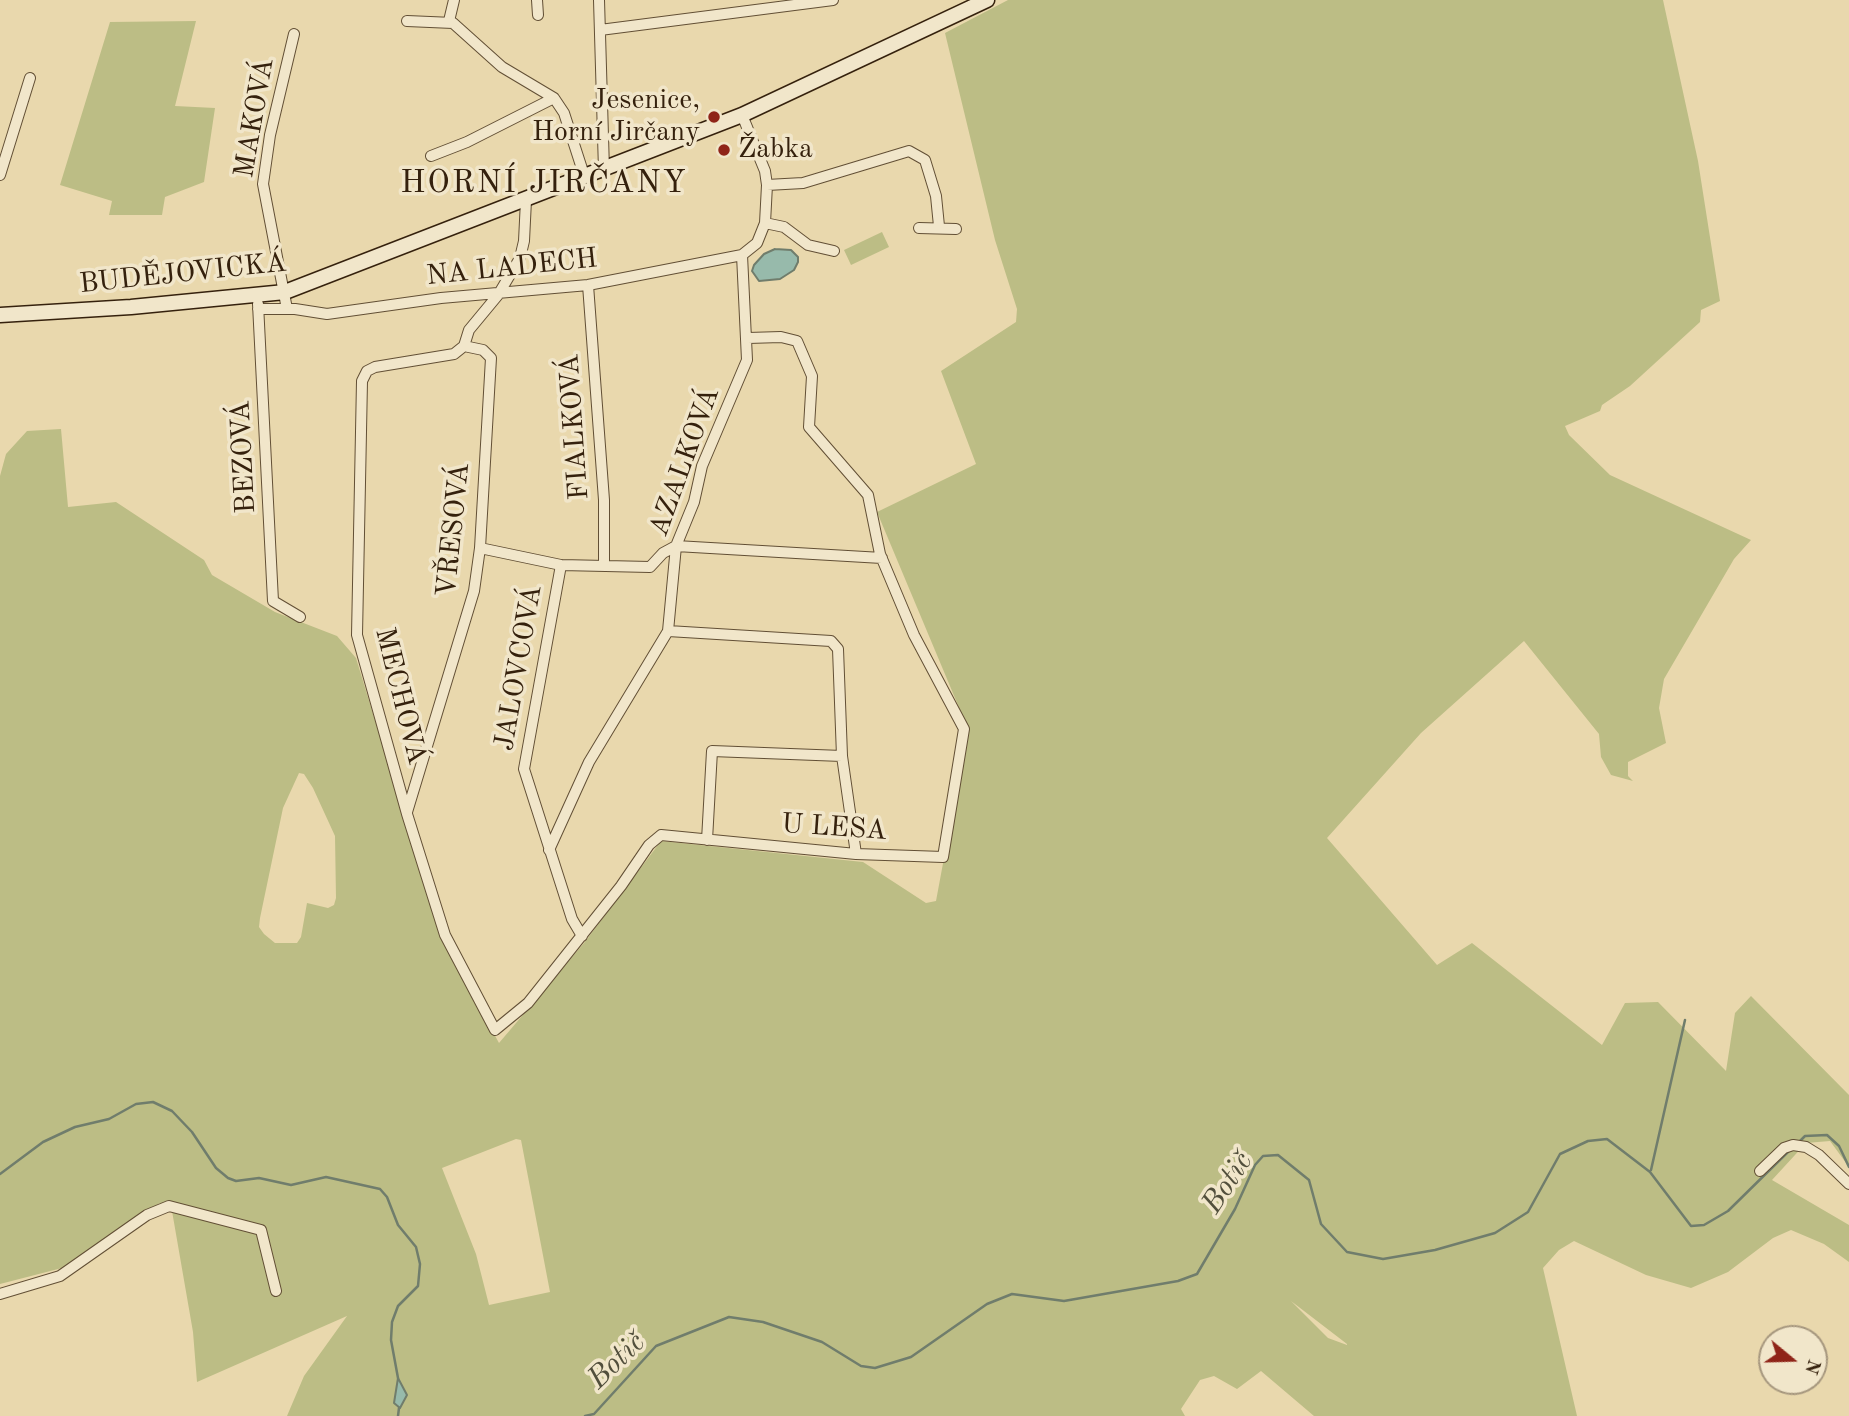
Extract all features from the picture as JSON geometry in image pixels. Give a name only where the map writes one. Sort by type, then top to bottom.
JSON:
[{"type":"main road","name":"BUDĚJOVICKÁ","points":[[0,315],[258,303],[742,115],[986,0]]},
{"type":"street","points":[[449,21],[454,0]]},
{"type":"street","points":[[537,0],[538,15]]},
{"type":"street","points":[[599,0],[604,170]]},
{"type":"street","points":[[600,30],[833,0]]},
{"type":"street","points":[[407,21],[449,21],[469,35],[502,67],[554,98],[564,113],[585,178]]},
{"type":"street","name":"MAKOVÁ","points":[[285,292],[263,184],[270,135],[294,34]]},
{"type":"street","points":[[0,175],[30,78]]},
{"type":"street","points":[[431,156],[467,142],[554,98]]},
{"type":"street","points":[[742,115],[765,171],[767,185],[765,223],[757,243],[742,256]]},
{"type":"street","points":[[767,185],[803,183],[909,150],[925,160],[936,196],[939,226]]},
{"type":"street","points":[[464,346],[468,330],[498,295],[520,258],[524,240],[526,200]]},
{"type":"street","points":[[765,223],[784,228],[808,245],[834,251]]},
{"type":"street","points":[[919,228],[939,226],[956,229]]},
{"type":"street","name":"NA LADECH","points":[[258,303],[327,314],[441,298],[588,285],[742,256]]},
{"type":"street","name":"AZALKOVÁ","points":[[549,849],[589,762],[668,631],[676,547],[694,502],[702,466],[747,360],[742,256]]},
{"type":"street","name":"FIALKOVÁ","points":[[588,285],[604,500],[604,566]]},
{"type":"street","points":[[285,292],[287,309]]},
{"type":"street","name":"BEZOVÁ","points":[[258,303],[273,601],[300,617]]},
{"type":"street","points":[[480,548],[561,565],[650,567],[663,553],[676,547],[882,558],[868,495],[809,428],[812,376],[797,341],[780,337],[748,338]]},
{"type":"street","name":"VŘESOVÁ","points":[[407,814],[474,591],[480,548],[491,358],[483,350],[464,346]]},
{"type":"street","name":"MECHOVÁ","points":[[464,346],[454,354],[375,367],[367,371],[362,382],[357,635],[407,814],[445,935],[495,1030]]},
{"type":"street","name":"U LESA","points":[[495,1030],[528,1003],[582,936],[649,845],[662,835],[856,854],[943,857],[964,729],[914,635],[882,558]]},
{"type":"street","name":"JALOVCOVÁ","points":[[561,565],[524,769],[572,919],[582,936]]},
{"type":"street","points":[[668,631],[831,641],[838,649],[842,756],[856,854]]},
{"type":"street","points":[[706,840],[712,751],[842,756]]},
{"type":"street","points":[[1760,1171],[1784,1148],[1793,1144],[1819,1155],[1849,1184]]},
{"type":"street","points":[[0,1294],[60,1276],[147,1215],[169,1206],[261,1230],[276,1291]]},
{"type":"green space","points":[[1008,0],[1663,0],[1698,161],[1720,301],[1701,310],[1700,322],[1630,386],[1602,405],[1600,411],[1565,426],[1569,435],[1610,475],[1751,540],[1734,559],[1664,679],[1659,708],[1666,743],[1628,762],[1628,776],[1633,781],[1611,775],[1601,757],[1599,734],[1524,641],[1421,733],[1327,838],[1437,965],[1472,943],[1602,1045],[1625,1003],[1658,1002],[1726,1071],[1735,1013],[1751,996],[1849,1095],[1849,1167],[1830,1141],[1806,1143],[1772,1180],[1849,1225],[1849,1262],[1824,1244],[1791,1230],[1773,1238],[1728,1272],[1691,1288],[1646,1275],[1574,1241],[1559,1250],[1543,1268],[1577,1416],[1314,1416],[1261,1371],[1237,1389],[1214,1376],[1200,1380],[1181,1409],[1185,1416],[287,1416],[304,1376],[347,1316],[197,1382],[193,1332],[172,1211],[164,1209],[160,1203],[62,1268],[0,1284],[0,476],[6,454],[27,431],[61,429],[68,507],[116,502],[204,560],[212,575],[275,612],[337,636],[356,658],[441,937],[499,1043],[584,943],[661,841],[863,862],[926,903],[936,901],[968,729],[877,512],[976,464],[941,371],[1016,322],[1017,309],[995,240],[945,33]],"holes":[[[299,773],[304,774],[313,788],[335,836],[336,898],[334,905],[328,908],[307,903],[301,937],[297,943],[275,943],[259,927],[260,918],[283,808]],[[516,1139],[521,1140],[550,1292],[489,1305],[476,1254],[442,1168]],[[1291,1301],[1347,1345],[1328,1338]]]},
{"type":"green space","points":[[196,21],[175,106],[215,108],[204,182],[165,197],[162,215],[109,215],[112,201],[60,185],[110,22]]},
{"type":"green space","points":[[882,232],[889,247],[851,265],[844,250]]},
{"type":"shaded area","points":[[775,249],[791,250],[798,257],[794,270],[780,279],[759,281],[752,271],[754,265],[764,254]]},
{"type":"shaded area","points":[[398,1378],[407,1395],[400,1408],[394,1403]]},
{"type":"waterway","points":[[1651,1170],[1685,1020]]},
{"type":"waterway","points":[[0,1174],[43,1142],[75,1127],[109,1119],[136,1104],[153,1102],[172,1111],[192,1132],[216,1168],[228,1178],[236,1181],[259,1178],[291,1185],[326,1177],[380,1189],[387,1197],[398,1225],[416,1247],[420,1264],[418,1286],[398,1306],[392,1322],[391,1340],[398,1378]]},
{"type":"waterway","name":"Botič","points":[[1799,1142],[1805,1136],[1827,1135],[1839,1146],[1849,1167]]},
{"type":"waterway","name":"Botič","points":[[585,1416],[594,1414],[656,1346],[729,1317],[763,1322],[822,1342],[861,1366],[875,1368],[911,1357],[987,1304],[1012,1294],[1064,1301],[1178,1281],[1197,1274],[1235,1209],[1255,1165],[1263,1156],[1278,1155],[1309,1180],[1321,1224],[1347,1252],[1383,1259],[1435,1250],[1495,1233],[1528,1212],[1560,1154],[1588,1141],[1607,1139],[1650,1172],[1691,1226],[1704,1225],[1728,1211],[1791,1149]]},
{"type":"waterway","points":[[398,1416],[399,1408]]},
{"type":"place","name":"Jesenice, Horní Jirčany","points":[[714,117]]},
{"type":"place","name":"Žabka","points":[[724,150]]},
{"type":"district","name":"HORNÍ JIRČANY","points":[[544,184]]}]
